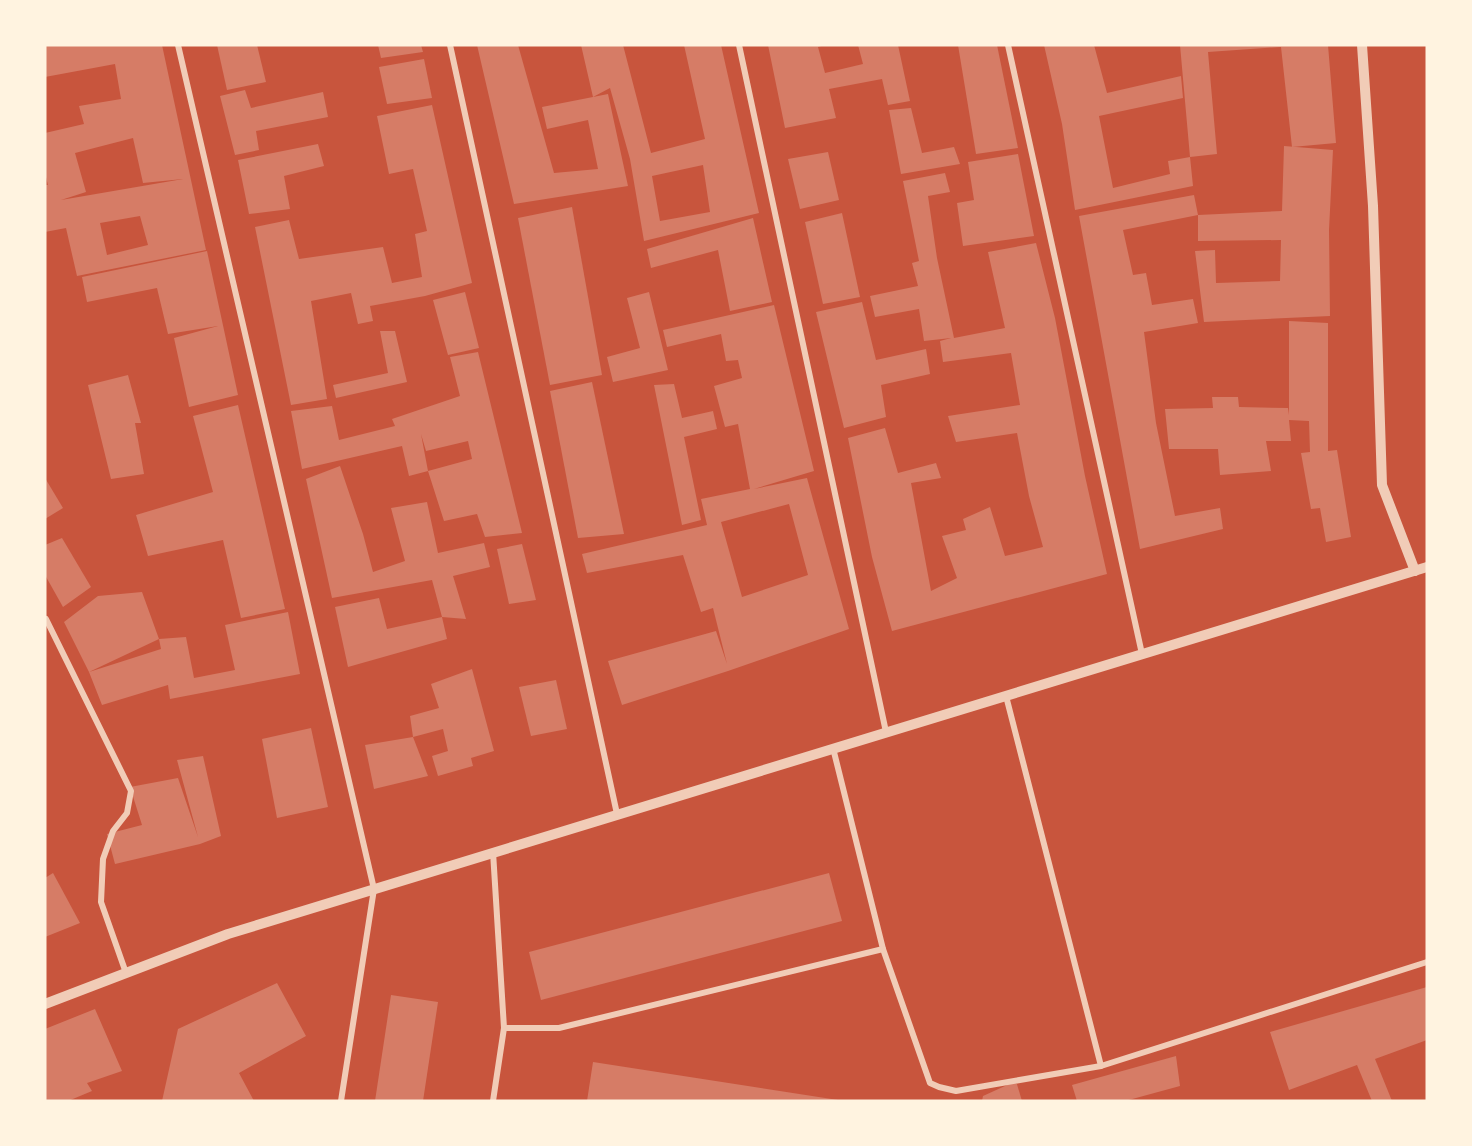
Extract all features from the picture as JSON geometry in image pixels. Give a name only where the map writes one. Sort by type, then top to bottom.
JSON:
[{"type":"street","points":[[178,45],[374,889],[341,1101]]},
{"type":"street","points":[[450,45],[617,814]]},
{"type":"street","points":[[739,45],[886,732]]},
{"type":"street","points":[[1008,45],[1142,654]]},
{"type":"street","points":[[1362,45],[1373,206],[1382,485],[1415,571]]},
{"type":"street","points":[[45,1004],[228,933],[1427,567]]},
{"type":"street","points":[[46,619],[131,791],[127,813],[113,831],[103,860],[101,902],[126,973]]},
{"type":"street","points":[[1006,696],[1101,1066]]},
{"type":"street","points":[[833,748],[883,949],[930,1083],[939,1087],[956,1091],[1101,1066],[1427,962]]},
{"type":"street","points":[[493,852],[504,1028],[493,1101]]},
{"type":"street","points":[[504,1028],[559,1028],[883,949]]},
{"type":"building","points":[[45,45],[162,45],[206,250],[77,276],[66,228],[45,232],[45,185],[48,185],[45,173],[45,133],[84,124],[79,106],[121,99],[115,64],[45,77]],"holes":[[[133,138],[143,183],[183,179],[61,200],[86,192],[75,153]],[[140,216],[148,245],[107,255],[100,223]]]},
{"type":"building","points":[[217,45],[257,45],[266,82],[227,90]]},
{"type":"building","points":[[378,45],[421,45],[423,52],[381,58]]},
{"type":"building","points":[[477,45],[518,45],[554,173],[598,169],[588,120],[547,129],[542,107],[608,94],[628,186],[514,204]]},
{"type":"building","points":[[581,45],[623,45],[651,153],[705,139],[684,45],[721,45],[759,213],[644,241],[630,159],[610,88],[593,97]],"holes":[[[703,165],[710,212],[660,221],[652,176]]]},
{"type":"building","points":[[768,45],[825,45],[818,47],[825,73],[863,64],[858,45],[898,45],[910,101],[888,105],[882,79],[829,89],[836,118],[785,128]]},
{"type":"building","points":[[958,45],[997,45],[1018,148],[976,154]]},
{"type":"building","points":[[1044,45],[1094,45],[1107,93],[1181,76],[1183,98],[1099,116],[1113,188],[1170,174],[1168,161],[1190,157],[1193,186],[1075,210],[1062,124]]},
{"type":"building","points":[[1180,45],[1328,45],[1336,143],[1292,147],[1281,47],[1208,52],[1217,154],[1190,157]]},
{"type":"building","points":[[424,59],[432,98],[387,104],[379,67]]},
{"type":"building","points":[[245,90],[251,108],[323,92],[328,117],[256,131],[259,150],[235,155],[220,96]]},
{"type":"building","points":[[432,105],[472,283],[425,296],[370,306],[373,321],[358,324],[351,293],[311,301],[327,399],[291,405],[255,227],[289,220],[299,259],[383,247],[392,283],[422,277],[415,234],[427,231],[413,169],[389,174],[377,116]]},
{"type":"building","points":[[911,108],[922,153],[954,147],[960,164],[901,174],[889,110]]},
{"type":"building","points":[[318,144],[324,166],[284,176],[290,209],[249,214],[238,160]]},
{"type":"building","points":[[1284,146],[1333,150],[1329,230],[1330,316],[1204,322],[1195,251],[1215,250],[1216,283],[1280,281],[1281,240],[1198,241],[1198,215],[1282,211]]},
{"type":"building","points":[[828,152],[839,200],[800,209],[788,159]]},
{"type":"building","points":[[1018,154],[1034,236],[963,246],[957,203],[974,200],[968,162]]},
{"type":"building","points":[[945,173],[950,192],[928,196],[937,258],[954,338],[1005,328],[988,252],[1036,243],[1055,318],[1085,476],[1107,574],[892,631],[872,557],[848,438],[885,428],[898,473],[936,463],[941,478],[911,483],[931,591],[957,578],[942,536],[966,530],[963,519],[990,507],[1005,556],[1043,547],[1029,496],[1017,433],[956,442],[948,416],[1020,405],[1011,353],[943,362],[940,341],[951,338],[924,341],[919,309],[875,317],[870,296],[918,286],[912,263],[919,261],[903,181]]},
{"type":"building","points":[[1194,195],[1198,215],[1123,230],[1133,275],[1146,273],[1152,305],[1193,299],[1198,323],[1144,332],[1156,423],[1175,516],[1220,508],[1223,529],[1140,549],[1079,216]]},
{"type":"building","points":[[572,207],[602,375],[550,385],[518,218]]},
{"type":"building","points":[[842,213],[860,297],[823,304],[805,222]]},
{"type":"building","points":[[753,218],[772,302],[730,311],[718,250],[651,268],[647,249]]},
{"type":"building","points":[[207,251],[238,395],[189,407],[174,338],[218,326],[168,334],[157,288],[87,302],[82,277]]},
{"type":"building","points":[[465,292],[479,348],[448,355],[433,300]]},
{"type":"building","points":[[649,292],[668,370],[613,382],[607,357],[640,348],[627,298]]},
{"type":"building","points":[[862,302],[876,360],[926,349],[930,374],[881,385],[886,417],[844,428],[816,312]]},
{"type":"building","points":[[774,305],[814,471],[754,489],[807,478],[849,629],[622,705],[608,661],[716,631],[727,664],[713,608],[701,612],[683,555],[587,573],[582,554],[707,525],[701,499],[750,489],[738,424],[725,427],[714,386],[742,378],[738,360],[726,361],[721,334],[667,347],[663,330]],"holes":[[[789,504],[808,575],[742,597],[721,522]]]},
{"type":"building","points":[[1289,321],[1328,323],[1328,451],[1337,450],[1351,537],[1326,542],[1320,508],[1311,509],[1301,453],[1310,452],[1309,421],[1289,420],[1291,441],[1266,441],[1271,471],[1220,475],[1218,449],[1169,449],[1165,409],[1213,408],[1212,397],[1238,397],[1239,407],[1288,408],[1289,415]]},
{"type":"building","points":[[380,331],[395,331],[407,382],[336,398],[333,385],[388,373]]},
{"type":"building","points":[[478,352],[522,533],[485,537],[477,514],[444,521],[428,471],[409,476],[402,446],[302,469],[291,411],[332,406],[339,440],[395,426],[392,419],[460,396],[450,357]],"holes":[[[421,434],[426,451],[468,441],[472,459],[428,471]]]},
{"type":"building","points":[[128,375],[141,423],[135,423],[144,474],[111,479],[88,385]]},
{"type":"building","points":[[592,382],[624,534],[578,538],[550,391]]},
{"type":"building","points":[[674,384],[682,418],[713,411],[717,429],[684,437],[701,520],[682,525],[654,385]]},
{"type":"building","points":[[238,405],[285,609],[241,618],[223,540],[148,556],[136,515],[213,492],[193,416]]},
{"type":"building","points":[[340,466],[373,572],[405,561],[391,508],[427,502],[438,553],[484,543],[490,567],[453,576],[466,619],[442,617],[432,580],[332,598],[306,479]]},
{"type":"building","points":[[45,478],[63,508],[45,519]]},
{"type":"building","points":[[62,538],[91,587],[63,607],[45,575],[45,545]]},
{"type":"building","points":[[522,544],[536,600],[509,604],[497,549]]},
{"type":"building","points":[[142,592],[159,639],[89,672],[64,622],[98,596]]},
{"type":"building","points":[[379,598],[387,629],[442,617],[447,639],[348,667],[335,607]]},
{"type":"building","points":[[288,612],[300,674],[170,699],[168,685],[102,705],[89,672],[161,649],[159,639],[186,637],[194,678],[235,670],[225,625]]},
{"type":"building","points":[[472,669],[494,751],[471,758],[473,766],[438,776],[432,756],[448,751],[443,729],[413,737],[410,716],[439,708],[431,684]]},
{"type":"building","points":[[556,680],[567,729],[531,736],[519,687]]},
{"type":"building","points":[[311,728],[328,807],[277,818],[262,739]]},
{"type":"building","points":[[413,737],[428,776],[374,789],[365,745]]},
{"type":"building","points":[[203,756],[221,836],[200,844],[115,864],[107,834],[142,825],[130,787],[178,778],[198,837],[177,760]]},
{"type":"building","points":[[53,873],[80,923],[45,937],[45,878]]},
{"type":"building","points":[[829,873],[842,921],[541,1000],[529,952]]},
{"type":"building","points":[[277,983],[306,1036],[239,1073],[254,1101],[162,1101],[178,1029]]},
{"type":"building","points":[[1427,987],[1427,1040],[1375,1059],[1392,1101],[1372,1101],[1357,1065],[1289,1090],[1270,1032]]},
{"type":"building","points":[[391,995],[438,1002],[423,1101],[375,1101]]},
{"type":"building","points":[[95,1009],[122,1071],[87,1083],[92,1091],[68,1101],[45,1101],[45,1029]]},
{"type":"building","points":[[1176,1056],[1180,1086],[1125,1101],[1077,1101],[1072,1085]]},
{"type":"building","points":[[593,1062],[838,1100],[838,1101],[587,1101]]},
{"type":"building","points":[[1016,1081],[1022,1101],[982,1101],[983,1096]]}]
